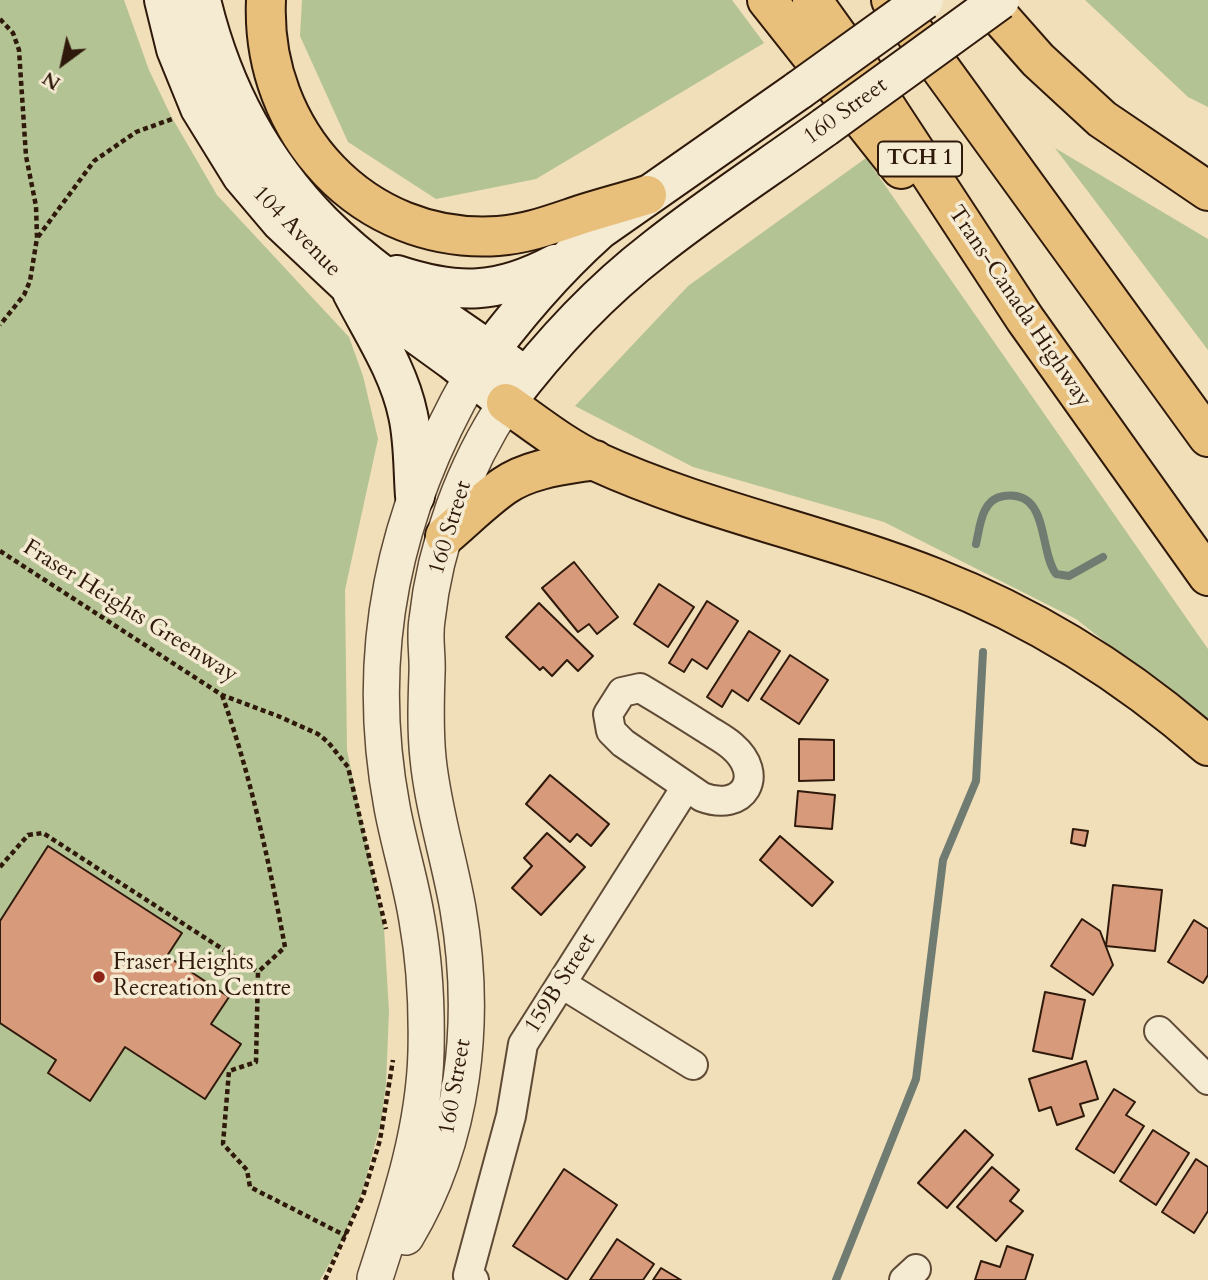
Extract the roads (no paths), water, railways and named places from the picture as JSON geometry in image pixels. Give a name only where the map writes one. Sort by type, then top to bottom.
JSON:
[{"type":"highway","points":[[266,0],[271,64],[284,104],[296,129],[317,157],[341,182],[366,202],[388,214],[438,231],[498,236],[548,226],[647,195]]},
{"type":"highway","points":[[767,0],[833,86],[1025,319]]},
{"type":"highway","name":"Trans-Canada Highway","points":[[812,0],[860,67],[1025,319],[1208,576]]},
{"type":"highway","name":"TCH 1","points":[[891,0],[1208,437]]},
{"type":"highway","points":[[985,0],[1038,60],[1102,119],[1208,191]]},
{"type":"highway","points":[[516,390],[595,460],[694,499],[895,563],[987,599],[1054,633],[1146,694],[1208,746]]},
{"type":"highway","points":[[445,536],[505,485],[516,479],[556,467],[595,460]]},
{"type":"main road","name":"104 Avenue","points":[[164,0],[176,49],[200,108],[243,176],[281,222],[359,275],[516,390]]},
{"type":"main road","name":"104 Avenue","points":[[201,0],[220,62],[235,99],[256,137],[282,176],[338,237],[359,275]]},
{"type":"main road","name":"160 Street","points":[[481,363],[536,290],[599,230],[924,0]]},
{"type":"main road","name":"160 Street","points":[[516,390],[552,346],[610,287],[654,249],[1000,0]]},
{"type":"main road","points":[[415,496],[411,434],[404,399],[387,360],[359,275],[467,289],[502,285],[532,276],[569,257]]},
{"type":"street","name":"160 Street","points":[[374,1279],[404,1188],[420,1115],[426,1034],[422,953],[392,807],[382,722],[383,638],[387,603],[401,540],[415,496],[435,445],[481,363]]},
{"type":"street","name":"160 Street","points":[[374,1279],[408,1235],[421,1211],[442,1160],[457,1102],[465,1051],[466,960],[458,908],[433,799],[426,733],[426,623],[445,536],[469,471],[491,426],[516,390]]},
{"type":"street","points":[[640,688],[733,747],[745,761],[750,778],[746,792],[735,800],[712,801],[686,787],[623,743],[611,731],[608,713],[622,692],[640,688]]},
{"type":"street","name":"159B Street","points":[[474,1280],[468,1276],[510,1116],[523,1044],[686,787]]},
{"type":"street","points":[[562,984],[692,1065]]},
{"type":"street","points":[[1159,1031],[1208,1080]]},
{"type":"waterway","points":[[976,544],[983,515],[990,502],[1004,496],[1019,497],[1029,502],[1036,511],[1050,563],[1056,574],[1069,576],[1103,557]]},
{"type":"waterway","points":[[836,1280],[916,1079],[943,860],[976,781],[983,652]]},
{"type":"place","name":"Fraser Heights Recreation Centre","points":[[99,977]]}]
